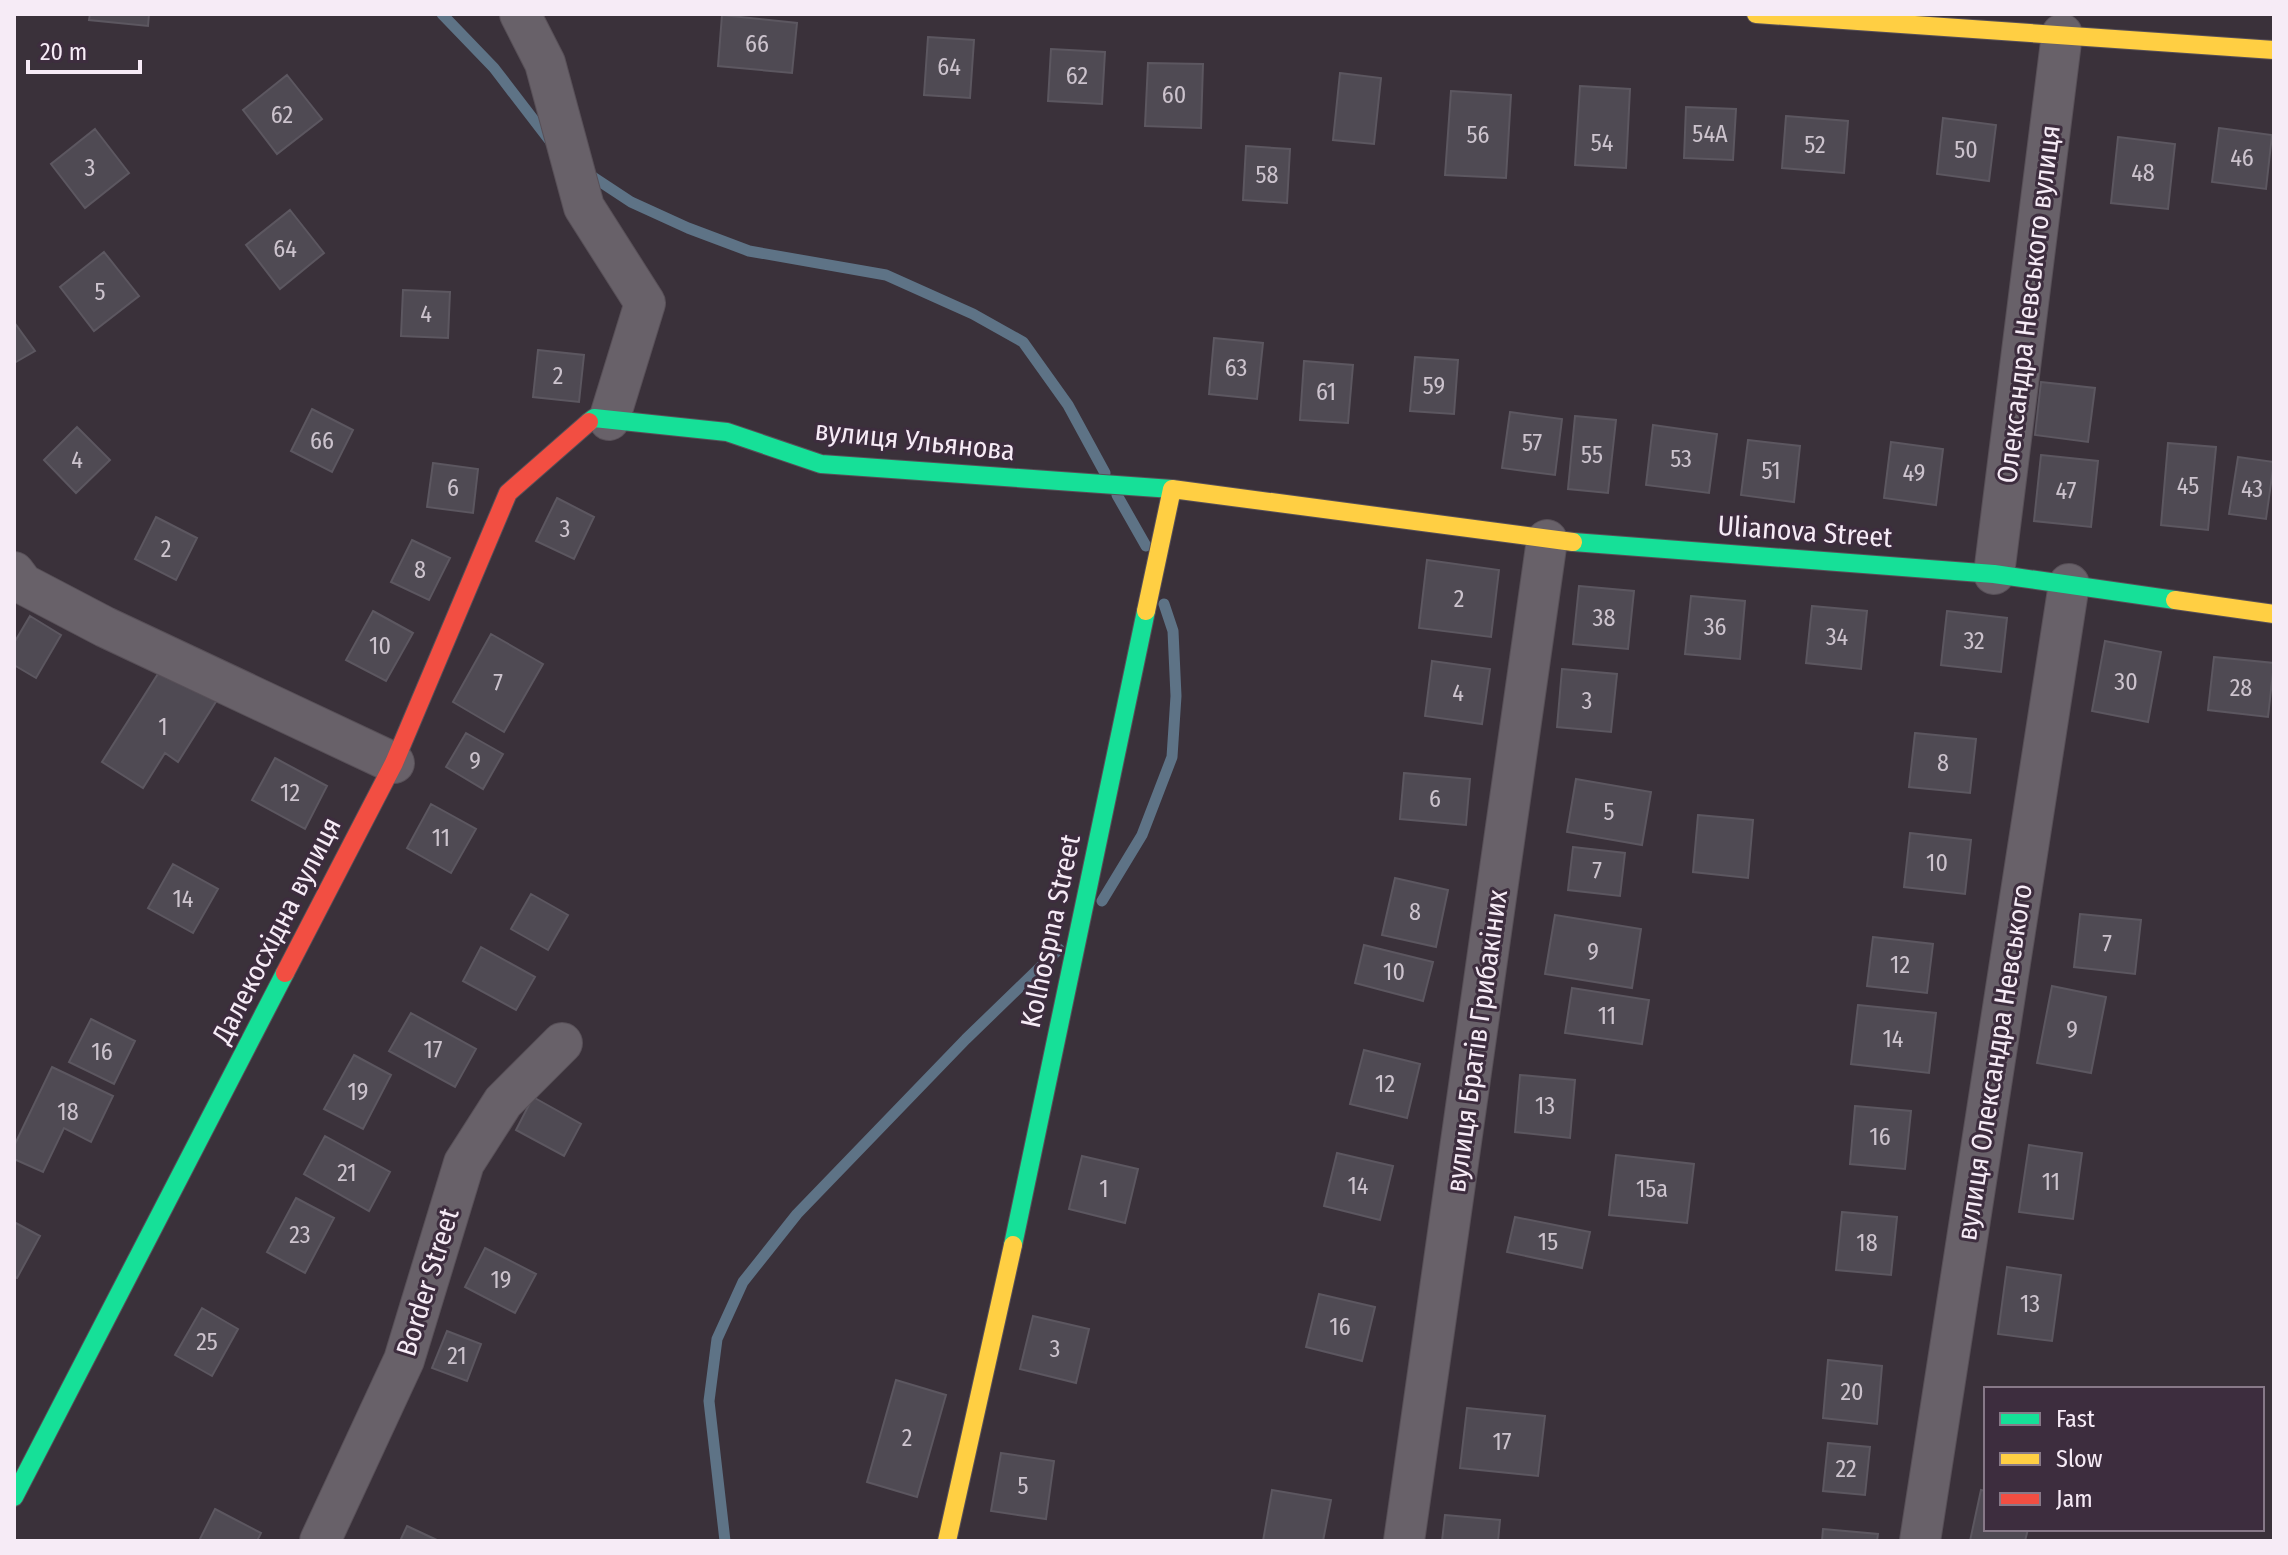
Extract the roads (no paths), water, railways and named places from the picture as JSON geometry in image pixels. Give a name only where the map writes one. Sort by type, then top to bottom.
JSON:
[{"type":"street","points":[[520,14],[545,63],[584,207],[645,303],[609,420]]},
{"type":"street","points":[[1756,14],[2274,50]]},
{"type":"street","name":"Олександра Невського вулиця","points":[[1994,574],[2062,34]]},
{"type":"street","name":"Далекосхідна вулиця","points":[[14,1497],[394,763],[508,493],[594,418],[609,420]]},
{"type":"street","name":"вулиця Ульянова","points":[[609,420],[727,432],[821,464],[1172,489]]},
{"type":"street","name":"Ulianova Street","points":[[1172,489],[1547,540],[1994,574],[2274,614]]},
{"type":"street","name":"Kolhospna Street","points":[[947,1541],[1172,489]]},
{"type":"street","name":"вулиця Братів Грибакіних","points":[[1404,1541],[1547,540]]},
{"type":"street","points":[[17,584],[394,763]]},
{"type":"street","name":"вулиця Олександра Невського","points":[[1920,1541],[2069,584]]},
{"type":"street","name":"Border Street","points":[[320,1541],[404,1360],[464,1163],[503,1102],[562,1043]]},
{"type":"waterway","points":[[442,14],[494,68],[550,141]]},
{"type":"waterway","points":[[587,173],[631,202],[688,228],[749,251],[886,275],[973,314],[1023,342],[1068,405],[1105,473]]},
{"type":"waterway","points":[[1117,495],[1146,546]]},
{"type":"waterway","points":[[1102,901],[1142,835],[1172,757],[1176,696],[1173,631],[1164,604]]},
{"type":"waterway","points":[[725,1541],[709,1401],[717,1339],[743,1282],[797,1214],[966,1039],[1059,949]]}]
